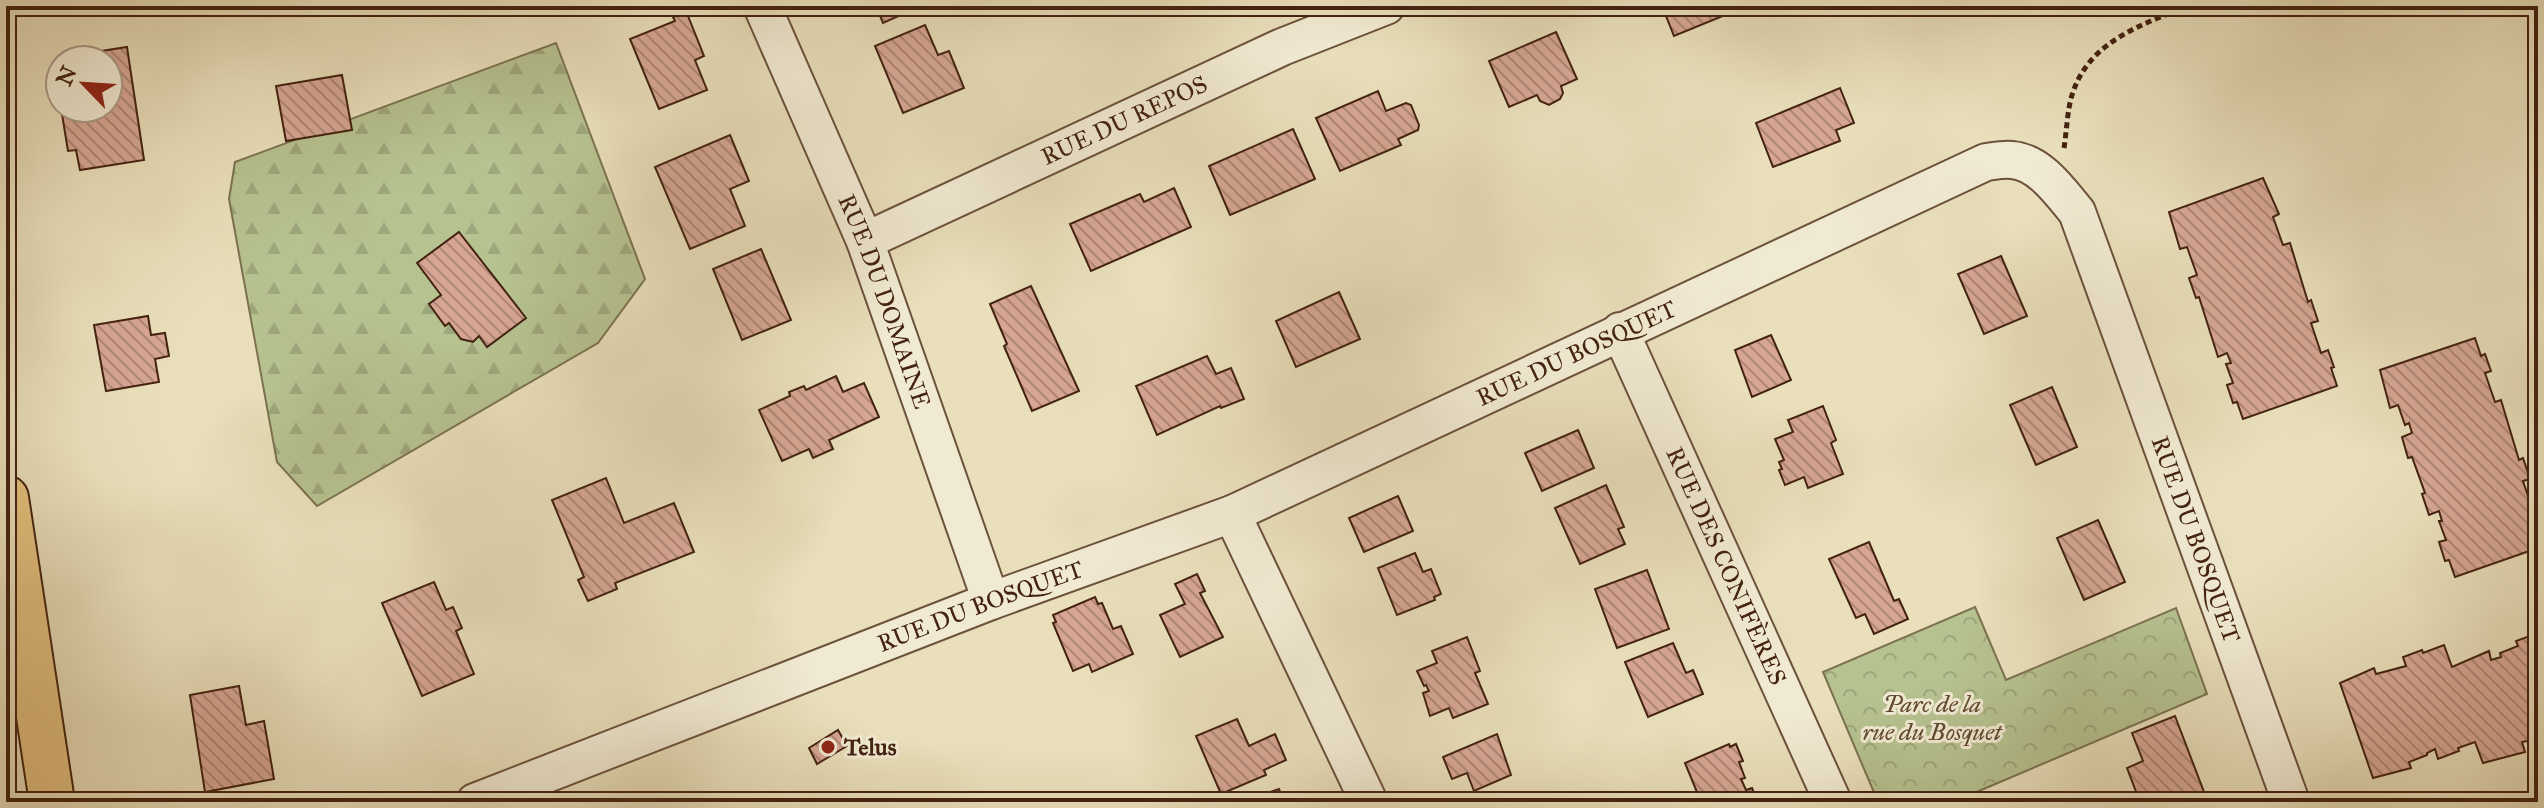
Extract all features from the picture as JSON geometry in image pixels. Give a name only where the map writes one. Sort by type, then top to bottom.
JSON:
[{"type":"main road","points":[[6,498],[52,802]]},
{"type":"street","name":"RUE DU DOMAINE","points":[[762,6],[865,241],[991,601]]},
{"type":"street","name":"RUE DU REPOS","points":[[865,241],[1282,47],[1386,6]]},
{"type":"street","name":"RUE DU BOSQUET","points":[[475,802],[991,601],[1232,514],[1986,162],[2015,160],[2036,169],[2058,188],[2077,212],[2291,802]]},
{"type":"street","name":"RUE DES CONIFÈRES","points":[[1620,331],[1833,802]]},
{"type":"street","points":[[1232,514],[1369,802]]},
{"type":"path","points":[[2058,188],[2073,92],[2091,60],[2118,36],[2188,6]]},
{"type":"green space","points":[[556,43],[645,279],[598,343],[317,506],[277,462],[229,199],[235,162]]},
{"type":"green space","name":"Parc de la rue du Bosquet","points":[[1975,607],[2006,680],[2176,608],[2207,694],[1953,802],[1878,802],[1823,672]]},
{"type":"building","points":[[563,6],[591,6],[576,12]]},
{"type":"building","points":[[876,6],[921,6],[883,23]]},
{"type":"building","points":[[1662,6],[1747,6],[1674,36]]},
{"type":"building","points":[[686,11],[704,56],[695,60],[707,90],[659,109],[630,39],[675,21],[673,17]]},
{"type":"building","points":[[925,25],[938,55],[949,51],[964,88],[903,113],[875,46]]},
{"type":"building","points":[[1556,32],[1577,79],[1561,86],[1563,93],[1560,99],[1549,105],[1540,101],[1537,95],[1509,107],[1489,61]]},
{"type":"building","points":[[124,47],[127,47],[144,160],[80,170],[76,150],[68,151],[64,124],[124,124]]},
{"type":"building","points":[[342,75],[352,130],[286,141],[276,86]]},
{"type":"building","points":[[1840,88],[1854,123],[1836,130],[1840,141],[1773,167],[1756,123]]},
{"type":"building","points":[[1378,91],[1386,111],[1406,103],[1411,105],[1418,130],[1398,139],[1401,145],[1340,171],[1316,118]]},
{"type":"building","points":[[1293,129],[1315,179],[1230,215],[1209,166]]},
{"type":"building","points":[[730,135],[749,181],[730,189],[745,226],[690,249],[655,167]]},
{"type":"building","points":[[2263,178],[2279,214],[2273,217],[2283,245],[2290,243],[2308,302],[2311,300],[2318,321],[2311,323],[2321,353],[2328,350],[2337,386],[2243,419],[2227,385],[2233,383],[2226,364],[2231,363],[2227,353],[2218,357],[2199,297],[2196,298],[2189,278],[2197,275],[2187,247],[2180,249],[2169,212]]},
{"type":"building","points":[[1174,188],[1191,227],[1091,271],[1070,224],[1140,194],[1144,202]]},
{"type":"building","points":[[459,232],[526,318],[487,347],[479,336],[473,342],[461,339],[449,323],[445,326],[429,304],[441,295],[417,263]]},
{"type":"building","points":[[761,249],[791,320],[742,340],[713,269]]},
{"type":"building","points":[[2001,256],[2027,316],[1984,334],[1958,274]]},
{"type":"building","points":[[1031,286],[1079,391],[1032,411],[990,304]]},
{"type":"building","points":[[1339,292],[1360,339],[1296,367],[1276,321]]},
{"type":"building","points":[[148,316],[151,335],[165,333],[169,356],[155,359],[159,382],[106,391],[94,325]]},
{"type":"building","points":[[1771,335],[1791,380],[1752,397],[1735,350]]},
{"type":"building","points":[[2475,338],[2481,356],[2485,354],[2491,371],[2485,373],[2495,402],[2501,400],[2519,460],[2523,458],[2530,479],[2523,481],[2533,511],[2538,509],[2538,548],[2455,577],[2449,560],[2445,561],[2439,542],[2446,540],[2439,511],[2429,515],[2412,457],[2408,458],[2402,437],[2412,433],[2409,423],[2405,425],[2398,405],[2390,408],[2380,370]]},
{"type":"building","points":[[1207,356],[1216,374],[1231,368],[1244,399],[1220,406],[1157,435],[1136,386]]},
{"type":"building","points":[[836,376],[843,392],[864,383],[879,417],[829,440],[833,449],[813,458],[809,449],[782,461],[759,410],[790,396],[789,392],[804,386],[806,390]]},
{"type":"building","points":[[2052,387],[2077,447],[2036,465],[2010,405]]},
{"type":"building","points":[[1823,406],[1836,440],[1831,443],[1843,474],[1808,488],[1804,477],[1785,485],[1779,470],[1782,469],[1779,462],[1784,460],[1775,439],[1793,432],[1788,420]]},
{"type":"building","points":[[1578,430],[1594,468],[1542,491],[1525,453]]},
{"type":"building","points":[[606,478],[624,523],[674,503],[694,552],[615,583],[617,589],[588,601],[578,580],[584,577],[552,500]]},
{"type":"building","points":[[1606,485],[1624,527],[1618,529],[1625,544],[1580,564],[1555,508]]},
{"type":"building","points":[[1398,496],[1413,531],[1364,552],[1349,518]]},
{"type":"building","points":[[2098,520],[2125,582],[2084,600],[2057,538]]},
{"type":"building","points":[[1869,542],[1894,601],[1899,599],[1908,619],[1874,634],[1865,614],[1856,618],[1829,559]]},
{"type":"building","points":[[1415,553],[1423,572],[1431,569],[1441,594],[1434,597],[1435,600],[1397,615],[1378,568]]},
{"type":"building","points":[[1647,570],[1669,629],[1617,648],[1595,589]]},
{"type":"building","points":[[1197,574],[1205,591],[1200,593],[1223,637],[1180,657],[1160,615],[1185,604],[1175,584]]},
{"type":"building","points":[[434,582],[446,610],[453,607],[462,628],[456,631],[474,674],[422,696],[382,603]]},
{"type":"building","points":[[1095,597],[1098,604],[1102,603],[1113,629],[1121,626],[1133,654],[1092,672],[1089,664],[1073,671],[1053,623],[1056,622],[1053,615]]},
{"type":"building","points":[[2535,634],[2538,636],[2538,739],[2522,742],[2525,752],[2483,763],[2475,742],[2438,759],[2435,749],[2409,762],[2411,768],[2373,778],[2340,683],[2374,668],[2376,674],[2406,666],[2403,657],[2444,645],[2452,667],[2489,651],[2491,660],[2518,646],[2516,641]]},
{"type":"building","points":[[1467,637],[1480,671],[1475,673],[1488,704],[1453,718],[1449,708],[1430,716],[1423,693],[1429,691],[1417,671],[1437,663],[1432,651]]},
{"type":"building","points":[[1673,643],[1686,673],[1693,670],[1703,694],[1648,717],[1625,662]]},
{"type":"building","points":[[239,686],[246,725],[264,721],[274,779],[205,792],[190,695]]},
{"type":"building","points":[[2175,716],[2204,792],[2177,802],[2140,802],[2127,768],[2143,761],[2132,733]]},
{"type":"building","points":[[1237,719],[1249,746],[1275,734],[1286,760],[1264,770],[1266,775],[1221,794],[1196,736]]},
{"type":"building","name":"Telus","points":[[838,730],[847,746],[817,764],[809,748]]},
{"type":"building","points":[[1497,734],[1511,775],[1474,791],[1467,773],[1452,779],[1443,757]]},
{"type":"building","points":[[1729,744],[1730,747],[1736,744],[1743,761],[1739,762],[1745,778],[1741,779],[1746,790],[1752,788],[1758,802],[1701,802],[1685,763]]},
{"type":"building","points":[[1279,789],[1284,802],[1242,802]]},
{"type":"place","name":"Telus","points":[[828,747]]}]
